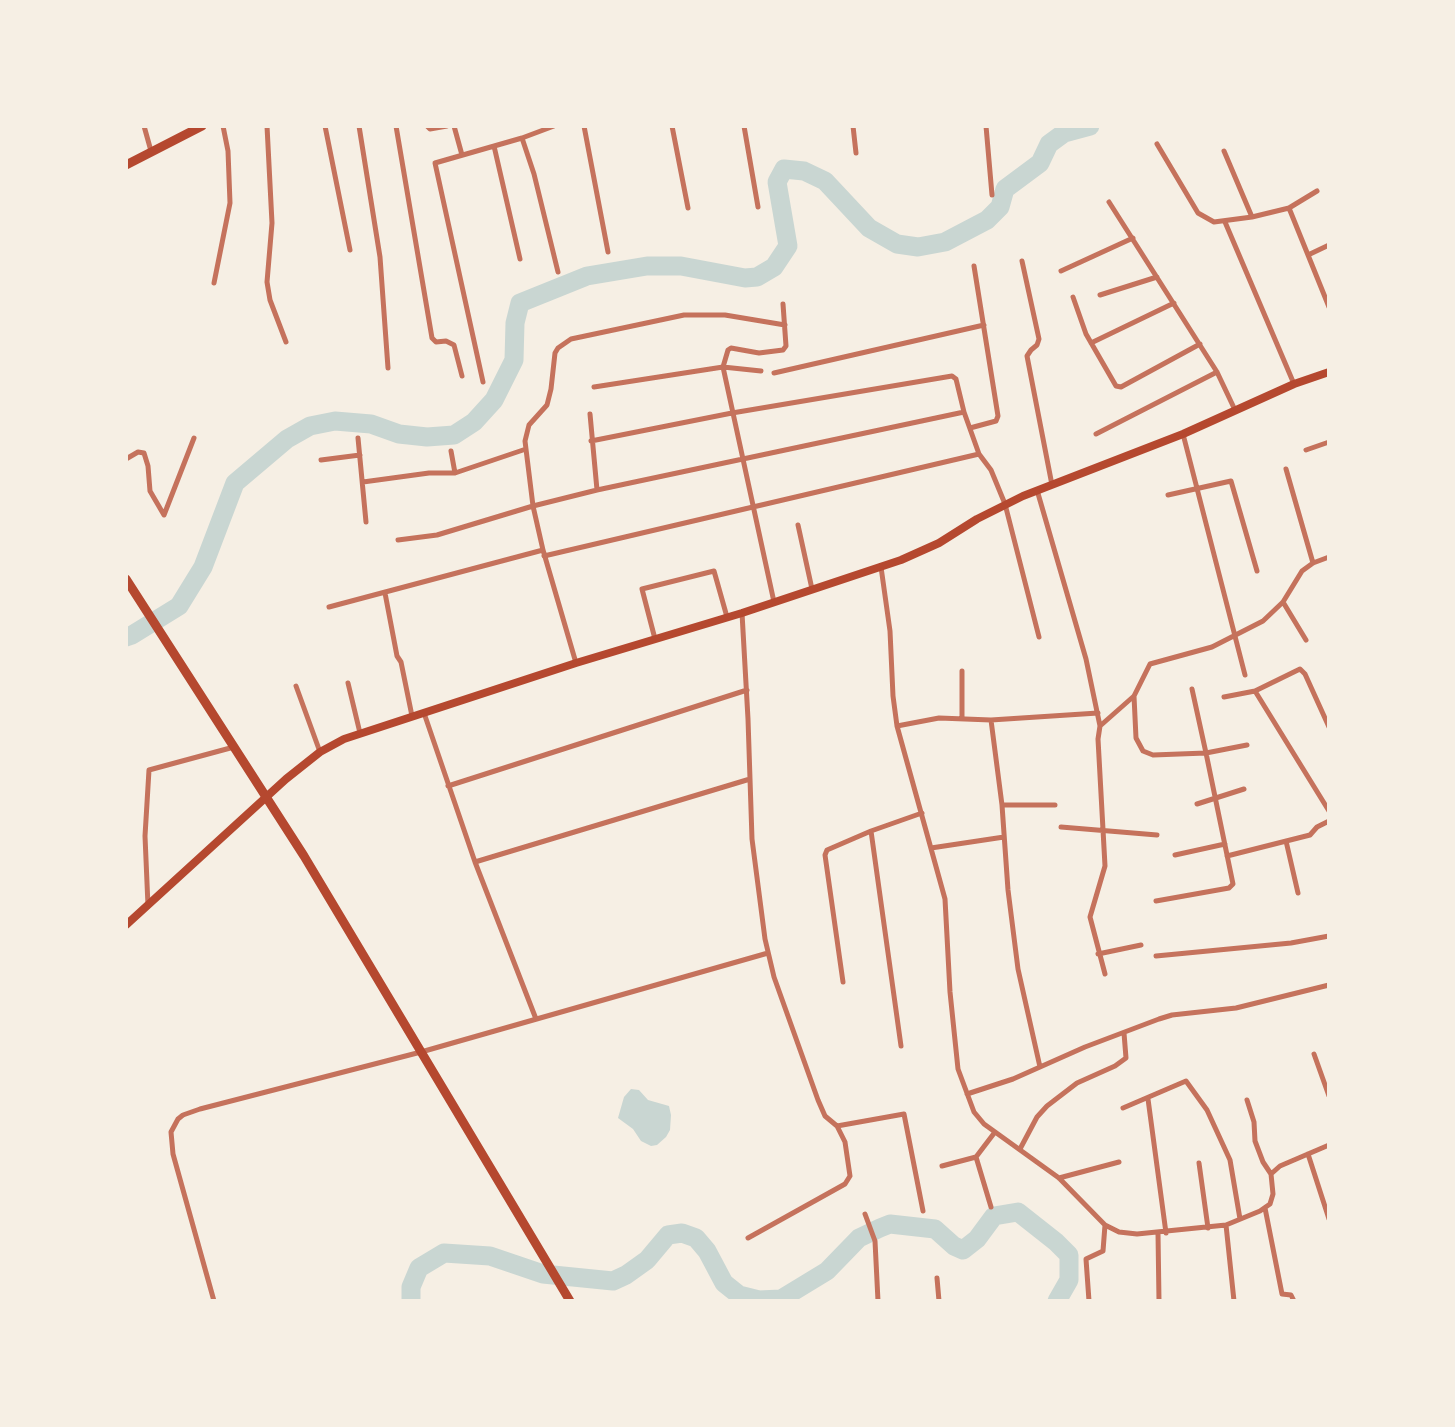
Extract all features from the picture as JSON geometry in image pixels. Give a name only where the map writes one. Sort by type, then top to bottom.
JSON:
[{"type":"highway","points":[[126,165],[202,126]]},
{"type":"highway","points":[[126,579],[267,798],[570,1301]]},
{"type":"main road","points":[[126,925],[320,752],[360,733],[881,567],[939,543],[1004,504],[1183,434],[1294,384],[1329,372]]},
{"type":"street","points":[[144,126],[151,151]]},
{"type":"street","points":[[214,283],[230,202],[228,151],[223,126]]},
{"type":"street","points":[[267,126],[272,223],[267,282],[270,300],[286,342]]},
{"type":"street","points":[[325,126],[350,250]]},
{"type":"street","points":[[359,126],[380,257],[388,368]]},
{"type":"street","points":[[396,126],[432,338],[436,342],[446,341],[454,345],[462,376]]},
{"type":"street","points":[[427,126],[430,129],[447,126]]},
{"type":"street","points":[[454,126],[462,155]]},
{"type":"street","points":[[483,382],[435,163],[554,126]]},
{"type":"street","points":[[584,126],[608,252]]},
{"type":"street","points":[[671,126],[688,208]]},
{"type":"street","points":[[744,126],[758,207]]},
{"type":"street","points":[[853,126],[856,153]]},
{"type":"street","points":[[986,126],[992,195]]},
{"type":"street","points":[[522,138],[534,174],[558,272]]},
{"type":"street","points":[[1157,144],[1198,213],[1214,222],[1289,208],[1317,191]]},
{"type":"street","points":[[494,146],[520,259]]},
{"type":"street","points":[[1224,151],[1252,217]]},
{"type":"street","points":[[1110,202],[1217,372],[1236,410]]},
{"type":"street","points":[[1289,208],[1329,307]]},
{"type":"street","points":[[1225,222],[1294,384]]},
{"type":"street","points":[[1061,271],[1133,238]]},
{"type":"street","points":[[1308,255],[1329,245]]},
{"type":"street","points":[[1022,261],[1039,339],[1027,356],[1052,485]]},
{"type":"street","points":[[970,428],[996,421],[998,416],[974,266]]},
{"type":"street","points":[[1100,295],[1157,277]]},
{"type":"street","points":[[1073,297],[1091,343],[1113,383],[1118,387],[1200,344]]},
{"type":"street","points":[[1091,343],[1174,303]]},
{"type":"street","points":[[774,601],[723,367],[729,348],[760,353],[785,349],[783,304]]},
{"type":"street","points":[[576,663],[533,506],[526,449],[526,432],[529,425],[547,405],[555,353],[563,343],[571,339],[684,315],[725,315],[785,325]]},
{"type":"street","points":[[774,373],[984,325]]},
{"type":"street","points":[[594,387],[723,367],[761,371]]},
{"type":"street","points":[[1096,434],[1217,372]]},
{"type":"street","points":[[591,441],[949,375],[956,379],[979,454],[991,470],[1004,504],[1039,637]]},
{"type":"street","points":[[398,540],[437,535],[597,490],[964,412]]},
{"type":"street","points":[[590,414],[597,490]]},
{"type":"street","points":[[1183,434],[1245,675]]},
{"type":"street","points":[[126,459],[138,452],[144,453],[150,491],[164,515],[194,438]]},
{"type":"street","points":[[358,438],[366,522]]},
{"type":"street","points":[[1306,450],[1329,442]]},
{"type":"street","points":[[363,482],[429,473],[455,473],[526,449]]},
{"type":"street","points":[[451,452],[455,473]]},
{"type":"street","points":[[329,607],[544,553],[755,508],[979,454]]},
{"type":"street","points":[[321,460],[360,455]]},
{"type":"street","points":[[1286,470],[1313,562]]},
{"type":"street","points":[[1167,495],[1231,481],[1257,571]]},
{"type":"street","points":[[1037,490],[1086,659],[1100,726],[1098,739],[1105,866],[1090,917],[1105,974]]},
{"type":"street","points":[[798,525],[812,589]]},
{"type":"street","points":[[1100,726],[1134,696],[1146,676],[1147,667],[1153,662],[1212,647],[1262,621],[1283,602],[1302,570],[1313,562],[1329,557]]},
{"type":"street","points":[[881,567],[890,631],[897,726],[945,899],[957,1062],[974,1112],[995,1132],[1059,1178],[1105,1225],[1128,1234],[1166,1233],[1226,1225],[1265,1208],[1273,1198],[1271,1174],[1263,1163],[1255,1141],[1254,1122],[1247,1100]]},
{"type":"street","points":[[654,639],[642,589],[715,571],[727,617]]},
{"type":"street","points":[[385,593],[412,716]]},
{"type":"street","points":[[1283,602],[1306,640]]},
{"type":"street","points":[[742,613],[752,839],[768,953],[821,1110],[836,1126],[845,1142],[850,1171],[849,1181],[748,1238]]},
{"type":"street","points":[[1224,697],[1255,691],[1299,669],[1302,670],[1329,727]]},
{"type":"street","points":[[962,671],[962,719]]},
{"type":"street","points":[[348,683],[360,733]]},
{"type":"street","points":[[296,686],[320,752]]},
{"type":"street","points":[[1156,901],[1231,887],[1233,884],[1192,689]]},
{"type":"street","points":[[448,786],[747,690]]},
{"type":"street","points":[[1255,691],[1329,811]]},
{"type":"street","points":[[1134,696],[1136,738],[1143,751],[1153,755],[1206,753],[1247,745]]},
{"type":"street","points":[[424,712],[475,862],[536,1019]]},
{"type":"street","points":[[897,726],[939,718],[990,720],[1098,713]]},
{"type":"street","points":[[990,720],[1002,804],[1018,969],[1040,1067]]},
{"type":"street","points":[[148,906],[145,836],[149,770],[234,747]]},
{"type":"street","points":[[475,862],[750,779]]},
{"type":"street","points":[[1197,804],[1244,789]]},
{"type":"street","points":[[1002,804],[1055,805]]},
{"type":"street","points":[[843,982],[825,855],[827,850],[922,813]]},
{"type":"street","points":[[1227,856],[1310,835],[1317,827],[1329,821]]},
{"type":"street","points":[[1061,827],[1157,835]]},
{"type":"street","points":[[871,831],[901,1046]]},
{"type":"street","points":[[931,848],[1004,837]]},
{"type":"street","points":[[1286,841],[1298,893]]},
{"type":"street","points":[[1175,855],[1225,844]]},
{"type":"street","points":[[1156,956],[1291,943],[1329,936]]},
{"type":"street","points":[[1098,954],[1141,946]]},
{"type":"street","points":[[214,1297],[173,1154],[172,1132],[178,1119],[200,1109],[421,1052],[768,953]]},
{"type":"street","points":[[967,1094],[1013,1079],[1172,1015],[1236,1009],[1329,985]]},
{"type":"street","points":[[1020,1149],[1037,1117],[1047,1106],[1077,1083],[1115,1066],[1126,1058],[1124,1033]]},
{"type":"street","points":[[1314,1054],[1329,1096]]},
{"type":"street","points":[[1123,1108],[1148,1100],[1186,1081],[1207,1110],[1230,1160],[1240,1219]]},
{"type":"street","points":[[1148,1100],[1166,1233]]},
{"type":"street","points":[[836,1126],[904,1114],[923,1211]]},
{"type":"street","points":[[942,1166],[976,1157],[995,1132]]},
{"type":"street","points":[[1271,1174],[1280,1166],[1329,1145]]},
{"type":"street","points":[[1308,1154],[1329,1219]]},
{"type":"street","points":[[976,1157],[991,1207]]},
{"type":"street","points":[[1059,1178],[1119,1162]]},
{"type":"street","points":[[1199,1163],[1208,1228]]},
{"type":"street","points":[[1265,1208],[1282,1294],[1291,1295],[1294,1301]]},
{"type":"street","points":[[865,1214],[875,1241],[878,1301]]},
{"type":"street","points":[[1089,1301],[1086,1259],[1103,1251],[1105,1225]]},
{"type":"street","points":[[1226,1225],[1234,1301]]},
{"type":"street","points":[[1158,1233],[1159,1301]]},
{"type":"street","points":[[937,1278],[939,1301]]},
{"type":"shaded area","points":[[631,1089],[639,1090],[648,1100],[669,1106],[670,1130],[657,1145],[651,1146],[641,1141],[633,1129],[618,1118],[624,1097]]},
{"type":"waterway","points":[[126,637],[179,606],[203,567],[235,483],[287,439],[310,426],[335,421],[371,424],[399,434],[427,437],[454,435],[474,422],[494,400],[514,360],[515,323],[520,303],[587,276],[647,266],[681,266],[745,278],[757,277],[774,267],[788,246],[777,182],[784,169],[804,171],[825,181],[869,228],[897,244],[918,247],[945,242],[987,220],[1000,207],[1005,189],[1040,163],[1049,144],[1064,133],[1090,126]]},
{"type":"waterway","points":[[411,1301],[411,1287],[419,1268],[444,1253],[490,1256],[543,1274],[613,1281],[647,1260],[668,1235],[682,1233],[696,1238],[707,1251],[724,1283],[739,1295],[759,1300],[781,1299],[827,1271],[859,1238],[890,1224],[935,1229],[954,1246],[963,1250],[977,1239],[994,1216],[1018,1212],[1069,1255],[1069,1280],[1057,1301]]}]
